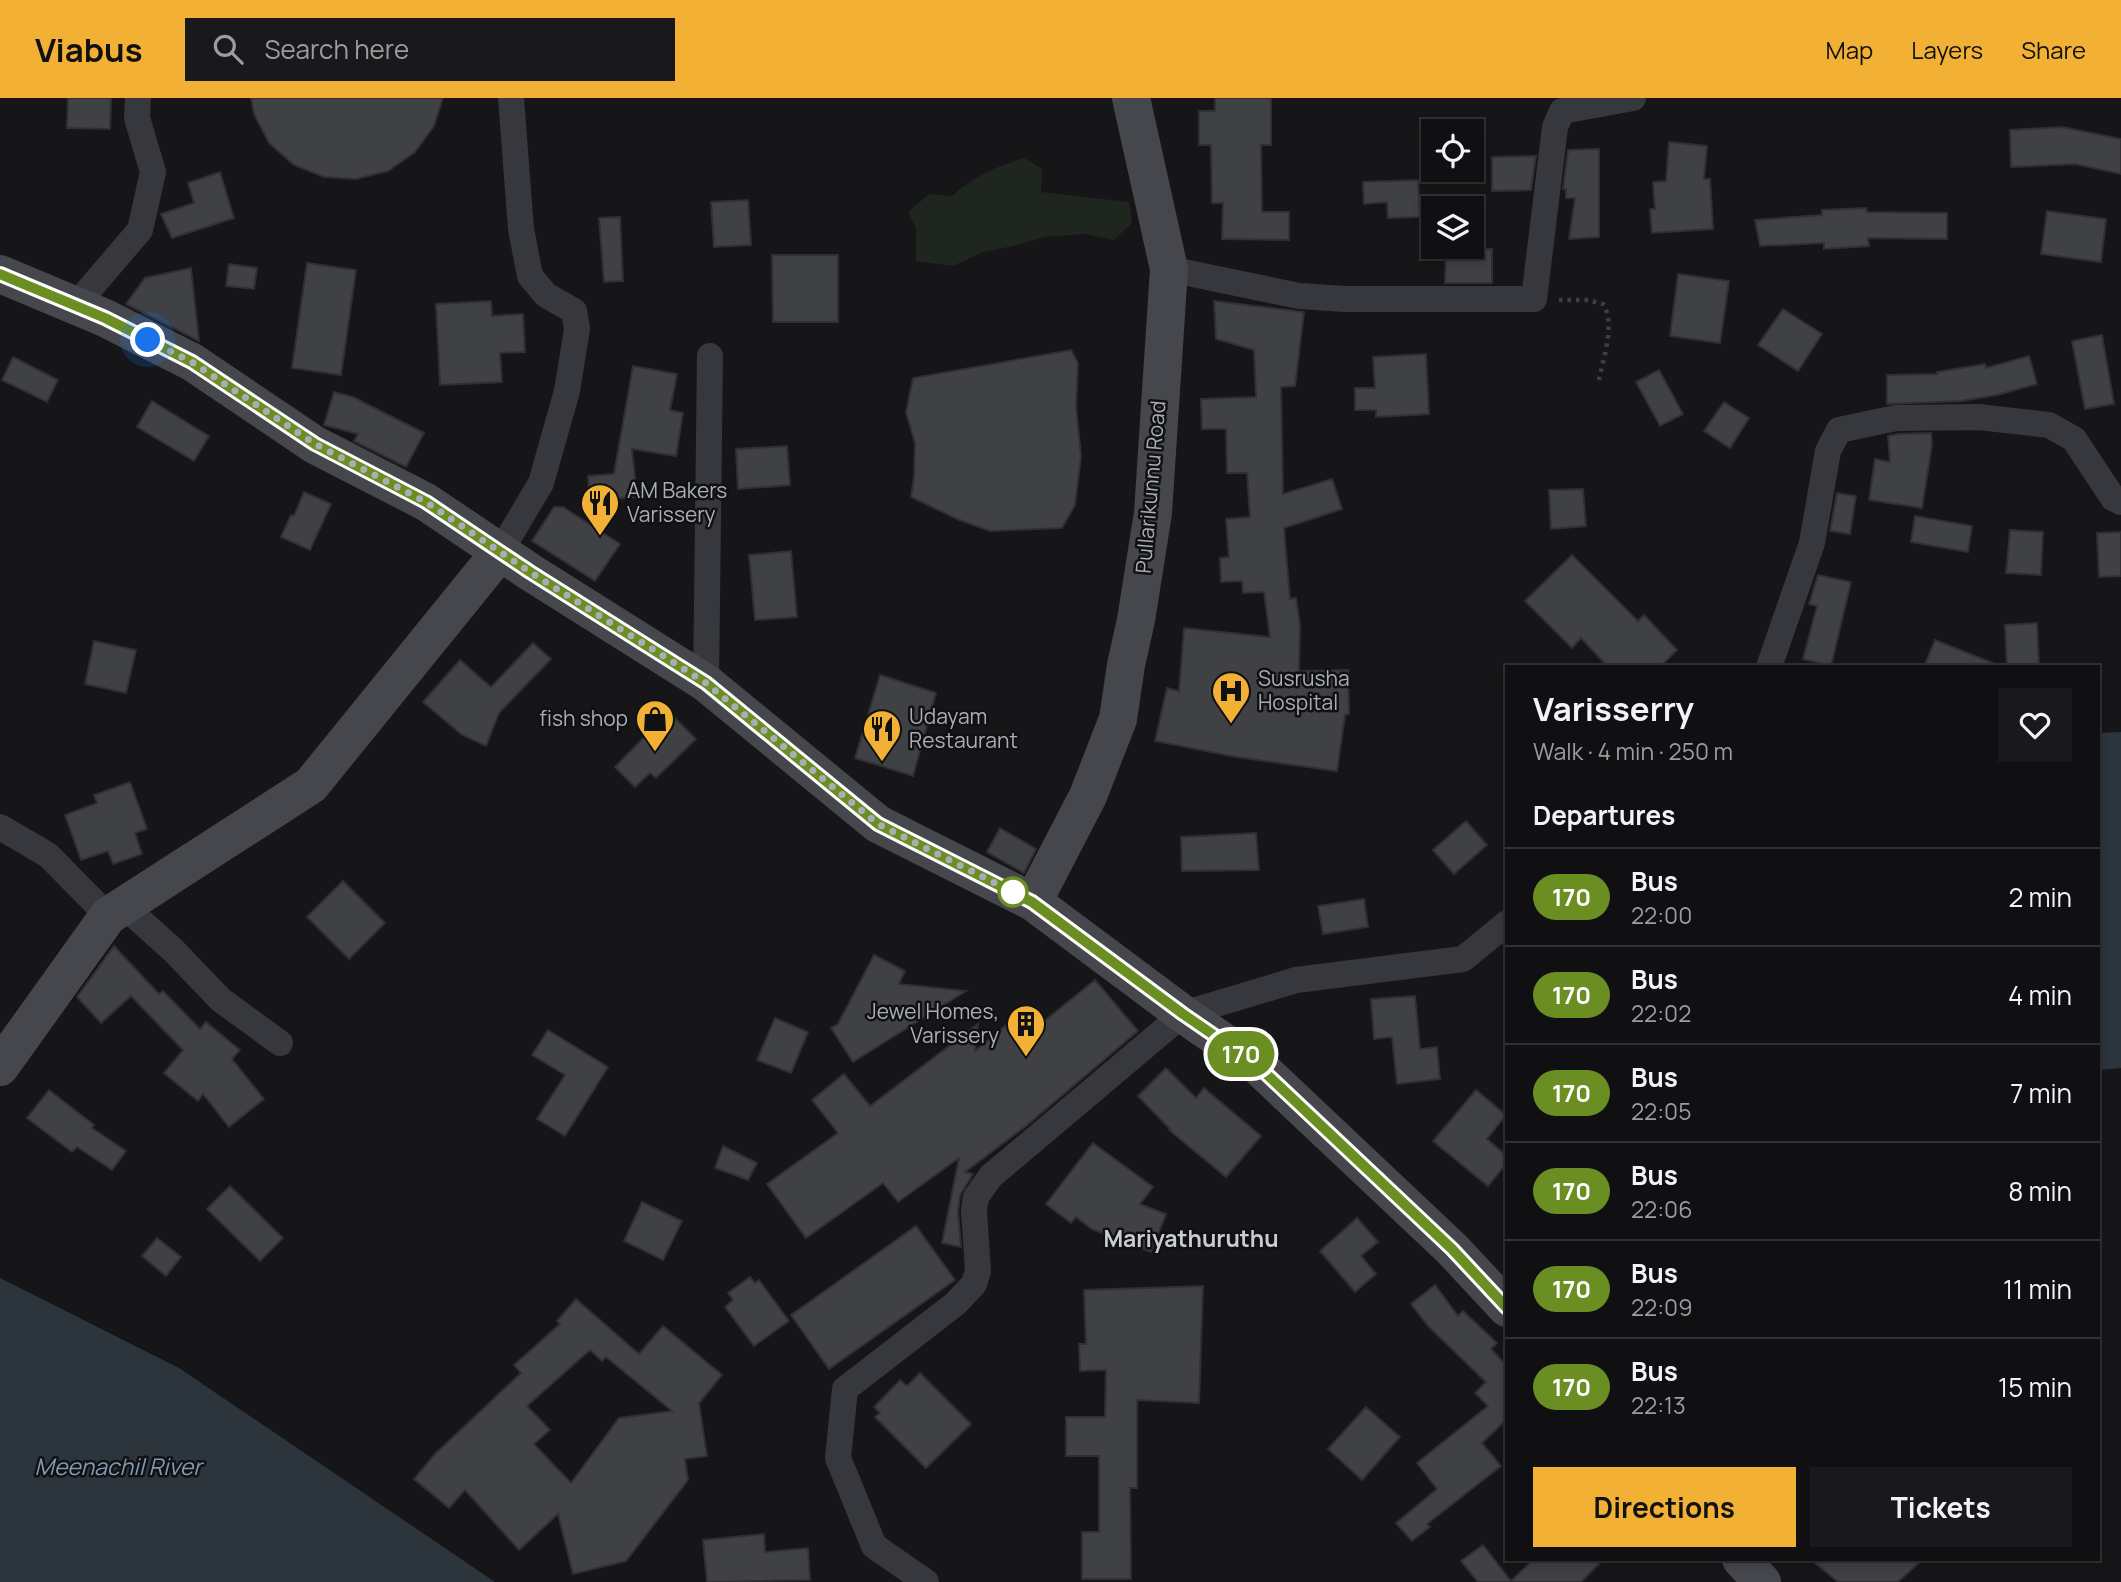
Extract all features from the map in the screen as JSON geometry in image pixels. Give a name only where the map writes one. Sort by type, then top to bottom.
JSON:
[{"type":"main road","name":"Pullarikunnu Road","points":[[1032,902],[1088,796],[1118,719],[1153,513],[1169,269],[1131,98]]},
{"type":"main road","points":[[0,274],[105,318],[192,362],[315,444],[426,502],[706,683],[878,824],[1032,902],[1183,1014],[1257,1065],[1452,1249],[1505,1306]]},
{"type":"main road","points":[[0,1067],[116,911],[310,785],[500,552]]},
{"type":"main road","points":[[1743,1561],[1762,1582]]},
{"type":"street","points":[[75,306],[140,230],[153,172],[137,118],[138,98]]},
{"type":"street","points":[[500,552],[541,483],[567,391],[577,328],[574,311],[546,295],[530,276],[521,229],[510,98]]},
{"type":"street","points":[[1169,269],[1299,296],[1334,299],[1534,299],[1555,127],[1562,111],[1633,98]]},
{"type":"street","points":[[706,683],[710,356]]},
{"type":"street","points":[[1770,665],[1812,542],[1828,452],[1839,430],[1896,418],[1979,417],[2049,425],[2074,439],[2113,498],[2121,502]]},
{"type":"street","points":[[0,827],[48,855],[116,911],[173,950],[221,1000],[280,1043]]},
{"type":"street","points":[[926,1582],[874,1546],[838,1458],[845,1389],[955,1304],[974,1284],[978,1271],[974,1210],[976,1197],[991,1176],[1183,1014],[1296,980],[1463,960],[1505,925]]},
{"type":"path","points":[[1534,299],[1587,300],[1603,304],[1608,311],[1610,323],[1599,380]]},
{"type":"shaded area","points":[[1024,158],[1042,169],[1041,192],[1129,202],[1132,223],[1114,240],[1085,234],[1044,237],[983,252],[953,266],[916,261],[916,228],[908,212],[929,194],[952,196],[986,172]]},
{"type":"water","points":[[2121,732],[2121,1068],[2100,1070],[2100,733]]},
{"type":"water","name":"Meenachil River","points":[[0,1278],[179,1368],[495,1582],[0,1582]]},
{"type":"building","points":[[68,98],[111,98],[110,129],[67,128]]},
{"type":"building","points":[[251,98],[443,98],[434,126],[415,152],[388,171],[356,179],[324,177],[294,165],[269,143],[254,114]]},
{"type":"building","points":[[1215,98],[1271,98],[1271,145],[1261,145],[1262,212],[1289,212],[1289,240],[1222,239],[1223,203],[1212,203],[1211,145],[1199,145],[1199,111],[1215,111]]},
{"type":"building","points":[[2062,127],[2121,139],[2121,174],[2075,164],[2011,167],[2010,130]]},
{"type":"building","points":[[1669,142],[1707,146],[1704,179],[1710,179],[1713,229],[1652,233],[1650,209],[1655,209],[1653,182],[1666,181]]},
{"type":"building","points":[[1599,149],[1599,237],[1569,239],[1575,198],[1566,198],[1566,189],[1563,189],[1568,150]]},
{"type":"building","points":[[1536,156],[1531,190],[1492,191],[1492,157]]},
{"type":"building","points":[[220,172],[234,218],[172,238],[161,214],[194,203],[188,183]]},
{"type":"building","points":[[1418,180],[1420,217],[1388,218],[1387,202],[1364,204],[1363,182]]},
{"type":"building","points":[[748,200],[751,245],[714,247],[711,202]]},
{"type":"building","points":[[1866,208],[1867,212],[1947,213],[1947,239],[1868,238],[1869,246],[1824,249],[1824,243],[1760,246],[1755,220],[1822,215],[1822,210]]},
{"type":"building","points":[[2047,211],[2106,219],[2101,262],[2041,254]]},
{"type":"building","points":[[620,217],[623,281],[604,282],[599,218]]},
{"type":"building","points":[[1484,249],[1492,249],[1492,283],[1445,283],[1446,259],[1484,259]]},
{"type":"building","points":[[772,255],[838,255],[838,322],[773,322]]},
{"type":"building","points":[[307,263],[356,270],[341,375],[292,368]]},
{"type":"building","points":[[229,264],[257,268],[254,289],[226,286]]},
{"type":"building","points":[[191,268],[199,341],[126,304],[145,278]]},
{"type":"building","points":[[1678,274],[1729,281],[1720,343],[1670,336]]},
{"type":"building","points":[[491,301],[492,316],[523,314],[525,352],[500,353],[502,382],[440,385],[436,304]]},
{"type":"building","points":[[1214,301],[1304,312],[1295,386],[1281,387],[1283,494],[1332,479],[1342,509],[1284,528],[1290,599],[1296,598],[1300,625],[1299,671],[1348,670],[1349,714],[1345,715],[1337,771],[1236,757],[1155,741],[1167,688],[1179,691],[1184,628],[1270,637],[1264,592],[1243,593],[1242,581],[1221,582],[1220,558],[1229,557],[1226,519],[1250,517],[1247,473],[1227,473],[1226,429],[1202,429],[1201,399],[1256,397],[1254,350],[1216,339]]},
{"type":"building","points":[[1783,309],[1822,334],[1798,371],[1758,345]]},
{"type":"building","points":[[2102,335],[2114,404],[2085,409],[2072,341]]},
{"type":"building","points":[[1071,350],[1078,363],[1076,406],[1081,456],[1075,505],[1062,528],[990,531],[911,497],[915,443],[906,412],[913,378]]},
{"type":"building","points":[[1426,354],[1429,414],[1376,417],[1376,410],[1355,410],[1355,388],[1375,388],[1373,357]]},
{"type":"building","points":[[2029,356],[2037,384],[1961,401],[1887,404],[1887,375],[1937,374],[1985,364],[1986,368]]},
{"type":"building","points":[[13,357],[58,380],[47,402],[2,380]]},
{"type":"building","points":[[633,366],[677,374],[670,410],[683,413],[676,456],[632,449],[637,497],[590,501],[588,476],[614,474]]},
{"type":"building","points":[[1659,370],[1683,414],[1660,426],[1636,382]]},
{"type":"building","points":[[334,392],[353,397],[424,433],[406,467],[354,441],[358,434],[324,425]]},
{"type":"building","points":[[152,401],[209,436],[194,461],[137,427]]},
{"type":"building","points":[[1724,402],[1749,418],[1730,448],[1704,431]]},
{"type":"building","points":[[1931,433],[1932,445],[1922,508],[1869,500],[1875,459],[1890,462],[1888,436]]},
{"type":"building","points":[[787,446],[790,485],[738,489],[736,449]]},
{"type":"building","points":[[1583,489],[1586,526],[1551,529],[1549,490]]},
{"type":"building","points":[[304,492],[331,504],[310,550],[281,537]]},
{"type":"building","points":[[1837,493],[1856,496],[1850,534],[1830,531]]},
{"type":"building","points":[[554,507],[563,507],[620,544],[595,581],[532,541]]},
{"type":"building","points":[[1915,516],[1972,526],[1968,552],[1911,542]]},
{"type":"building","points":[[2010,530],[2043,532],[2041,575],[2006,573]]},
{"type":"building","points":[[2121,532],[2121,576],[2099,577],[2097,533]]},
{"type":"building","points":[[791,551],[797,617],[755,620],[749,555]]},
{"type":"building","points":[[1572,555],[1638,621],[1644,615],[1677,650],[1662,665],[1606,665],[1581,638],[1572,648],[1525,601]]},
{"type":"building","points":[[1818,575],[1851,582],[1831,665],[1803,659],[1817,606],[1809,604]]},
{"type":"building","points":[[2037,623],[2039,665],[2007,665],[2005,625]]},
{"type":"building","points":[[1935,640],[1998,665],[1925,665]]},
{"type":"building","points":[[94,641],[136,650],[126,693],[85,684]]},
{"type":"building","points":[[533,643],[551,659],[499,713],[486,746],[462,735],[423,702],[460,660],[491,687]]},
{"type":"building","points":[[880,675],[936,693],[913,776],[855,758]]},
{"type":"building","name":"fish shop","points":[[669,712],[696,739],[656,778],[650,773],[635,787],[615,767]]},
{"type":"building","points":[[130,782],[147,829],[135,833],[142,854],[113,864],[108,851],[81,860],[65,815],[97,803],[94,795]]},
{"type":"building","points":[[1466,821],[1487,845],[1454,874],[1433,850]]},
{"type":"building","points":[[1000,828],[1036,849],[1024,873],[987,852]]},
{"type":"building","points":[[1256,833],[1259,870],[1182,871],[1181,837]]},
{"type":"building","points":[[343,881],[385,923],[349,959],[307,917]]},
{"type":"building","points":[[1364,899],[1368,927],[1323,934],[1318,906]]},
{"type":"building","points":[[114,946],[159,994],[163,991],[200,1029],[206,1022],[240,1050],[232,1059],[264,1099],[229,1127],[203,1094],[198,1101],[164,1073],[183,1050],[131,996],[101,1023],[77,997]]},
{"type":"building","points":[[874,955],[905,971],[899,984],[966,991],[853,1062],[831,1028],[838,1024]]},
{"type":"building","points":[[1095,980],[1138,1031],[1026,1126],[965,1172],[973,1174],[960,1195],[958,1211],[961,1247],[942,1243],[959,1158],[898,1202],[883,1183],[806,1238],[767,1184],[838,1133],[812,1100],[844,1074],[870,1106],[978,1024],[975,1051],[1023,1011],[1037,1027]]},
{"type":"building","points":[[1415,996],[1420,1049],[1437,1047],[1440,1079],[1397,1084],[1392,1037],[1374,1039],[1371,999]]},
{"type":"building","points":[[775,1018],[808,1032],[791,1073],[757,1060]]},
{"type":"building","points":[[548,1030],[608,1067],[565,1136],[537,1119],[565,1075],[532,1055]]},
{"type":"building","points":[[1166,1068],[1196,1098],[1204,1088],[1261,1136],[1226,1177],[1169,1130],[1138,1096]]},
{"type":"building","points":[[49,1090],[94,1125],[92,1128],[126,1151],[112,1170],[77,1147],[72,1152],[27,1118]]},
{"type":"building","points":[[1476,1090],[1505,1114],[1487,1139],[1505,1154],[1505,1165],[1488,1186],[1433,1141]]},
{"type":"building","points":[[1093,1143],[1153,1187],[1140,1204],[1166,1214],[1151,1252],[1092,1229],[1076,1217],[1071,1223],[1046,1204]]},
{"type":"building","points":[[723,1146],[757,1163],[748,1180],[715,1168]]},
{"type":"building","points":[[230,1186],[283,1238],[260,1261],[207,1209]]},
{"type":"building","points":[[642,1202],[682,1221],[663,1260],[624,1241]]},
{"type":"building","points":[[1357,1218],[1378,1242],[1361,1256],[1376,1274],[1355,1292],[1320,1251]]},
{"type":"building","points":[[916,1226],[955,1280],[829,1369],[791,1315]]},
{"type":"building","points":[[157,1238],[181,1257],[166,1276],[142,1256]]},
{"type":"building","points":[[750,1277],[755,1283],[759,1280],[789,1321],[754,1346],[725,1307],[733,1300],[728,1293]]},
{"type":"building","points":[[1435,1285],[1458,1316],[1463,1311],[1497,1343],[1491,1349],[1505,1364],[1505,1423],[1482,1443],[1501,1466],[1427,1524],[1430,1527],[1412,1541],[1396,1523],[1437,1489],[1417,1463],[1488,1406],[1475,1393],[1486,1382],[1428,1326],[1411,1304]]},
{"type":"building","points":[[1203,1286],[1199,1403],[1137,1400],[1137,1488],[1130,1488],[1131,1579],[1082,1579],[1082,1532],[1099,1532],[1099,1456],[1066,1456],[1066,1417],[1105,1417],[1106,1370],[1080,1371],[1079,1344],[1086,1344],[1084,1290]]},
{"type":"building","points":[[576,1299],[639,1354],[663,1326],[722,1375],[699,1403],[707,1456],[685,1459],[688,1480],[626,1561],[573,1574],[558,1514],[519,1550],[465,1490],[449,1508],[414,1479],[435,1454],[521,1373],[514,1365],[560,1324],[557,1321]],"holes":[[[590,1350],[602,1361],[606,1357],[672,1411],[619,1418],[571,1483],[534,1444],[550,1430],[527,1406]]]},
{"type":"building","points":[[920,1373],[971,1424],[926,1468],[875,1417],[880,1413],[874,1407],[900,1380],[907,1386]]},
{"type":"building","points":[[1366,1407],[1400,1437],[1362,1480],[1328,1449]]},
{"type":"building","points":[[764,1534],[765,1552],[808,1548],[810,1580],[707,1582],[703,1540]]},
{"type":"building","points":[[1483,1545],[1511,1581],[1532,1561],[1602,1561],[1581,1582],[1478,1582],[1461,1561]]},
{"type":"building","points":[[1812,1561],[1921,1561],[1898,1582],[1838,1582]]},
{"type":"bus line","name":"170","points":[[0,274],[105,318],[192,362],[315,444],[426,502],[530,572],[706,683],[878,824],[1032,902],[1183,1014],[1257,1065],[1452,1249],[1505,1306]]},
{"type":"place","name":"AM Bakers Varissery","points":[[600,537]]},
{"type":"place","name":"Susrusha Hospital","points":[[1231,725]]},
{"type":"place","name":"fish shop","points":[[655,753]]},
{"type":"place","name":"Udayam Restaurant","points":[[882,763]]},
{"type":"place","name":"Jewel Homes, Varissery","points":[[1026,1058]]},
{"type":"district","name":"Mariyathuruthu","points":[[1191,1239]]},
{"type":"route","points":[[148,340],[192,362],[315,444],[426,502],[530,572],[706,683],[878,824],[1013,892]]}]
